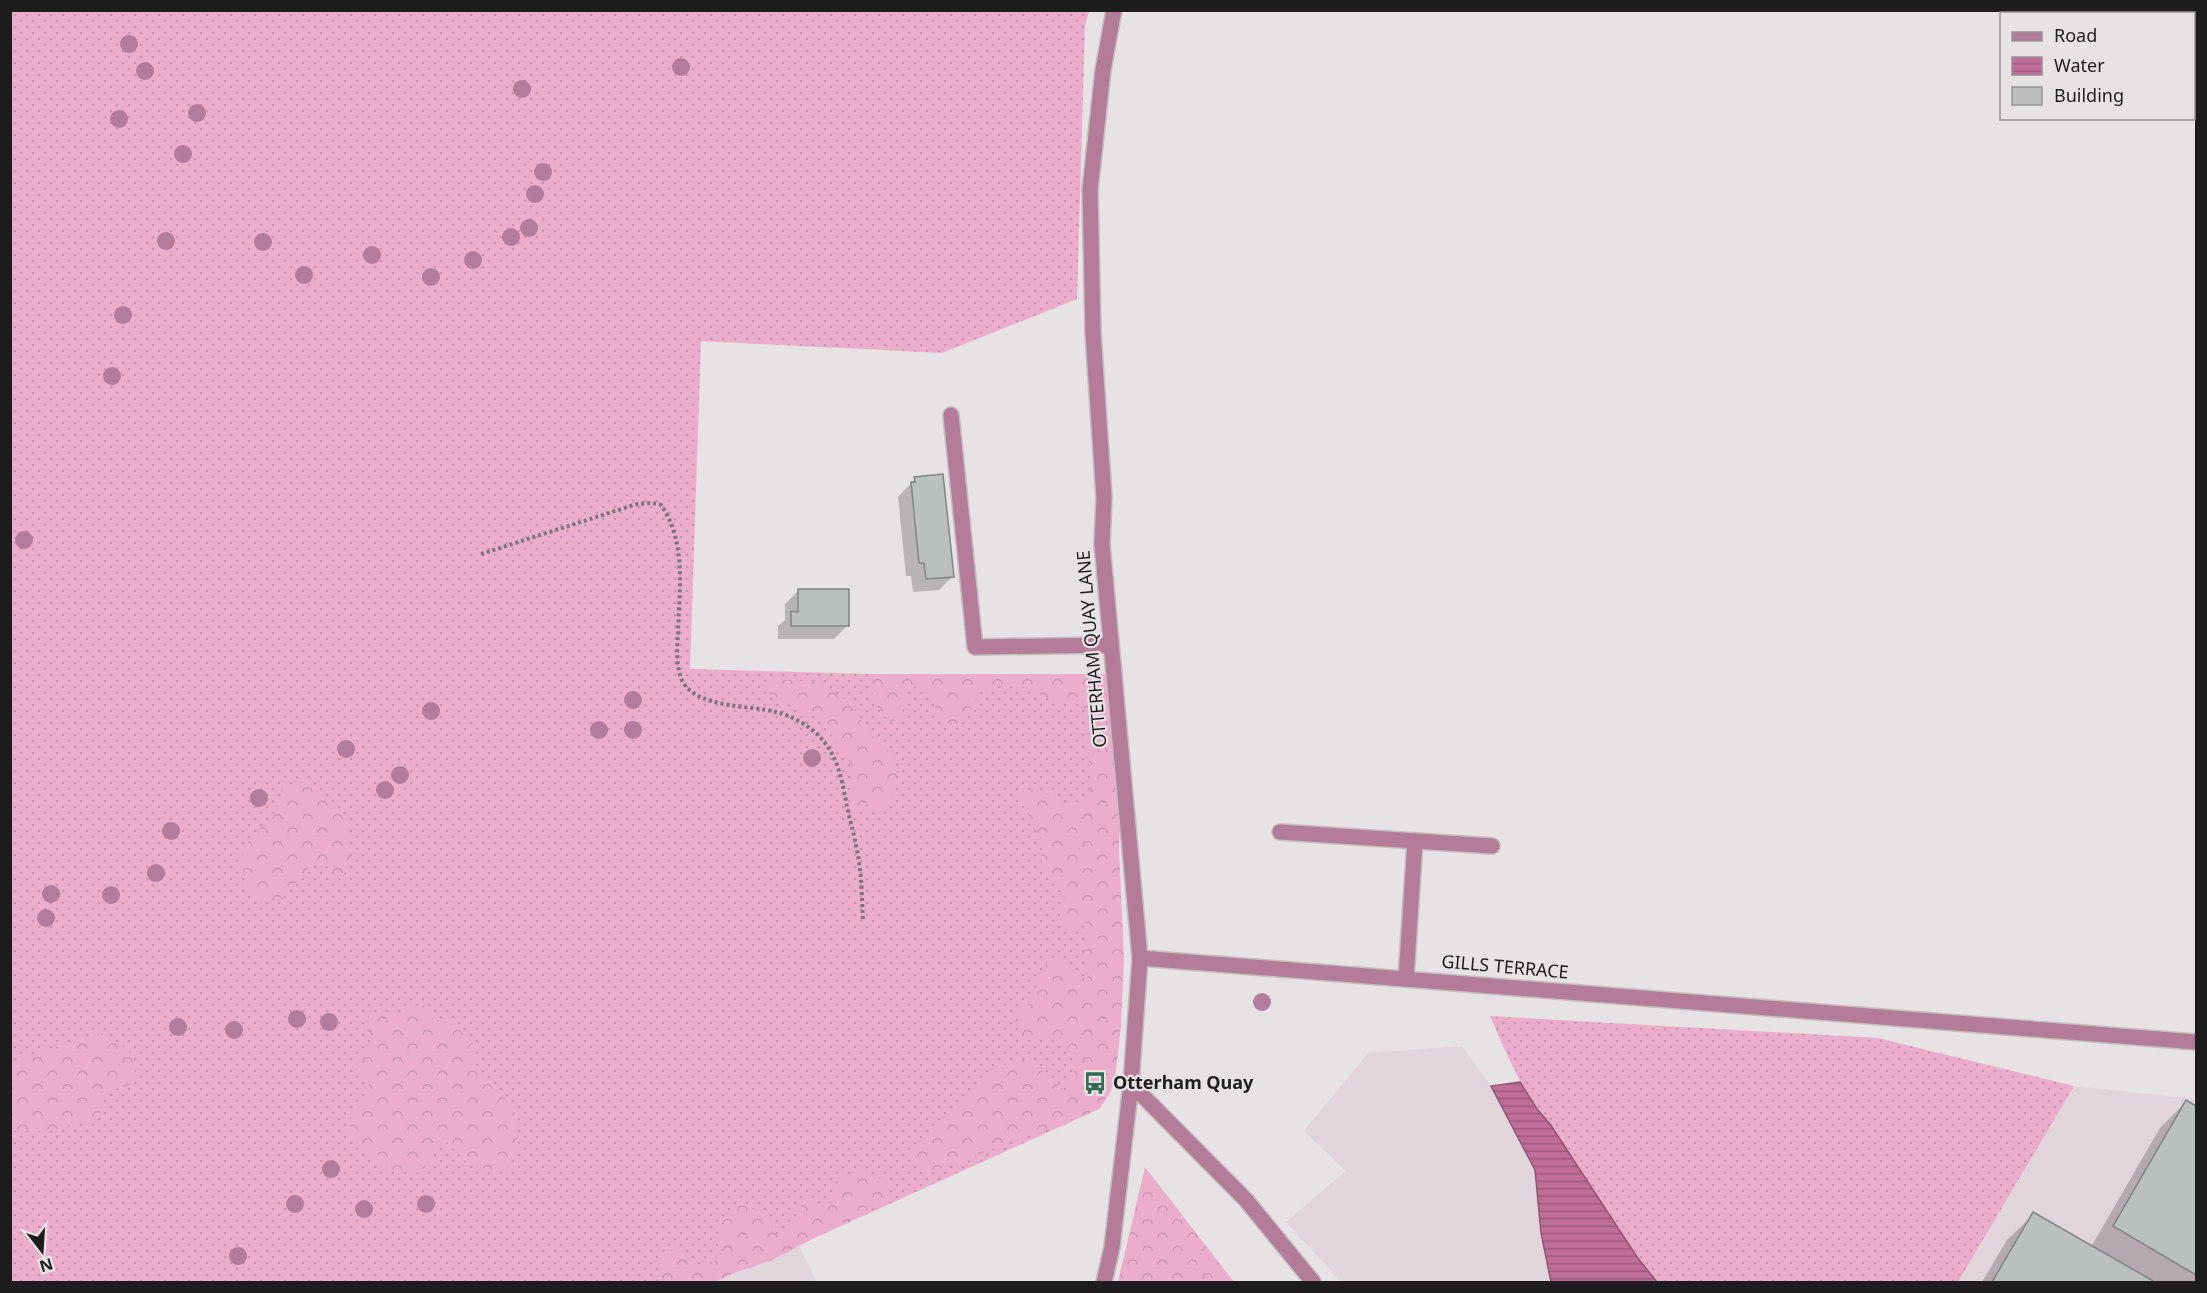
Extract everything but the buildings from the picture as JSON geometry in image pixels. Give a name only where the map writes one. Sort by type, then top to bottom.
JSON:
[{"type":"street","name":"OTTERHAM QUAY LANE","points":[[1104,1282],[1112,1247],[1131,1084],[1140,958],[1102,544],[1104,497],[1093,333],[1090,190],[1103,70],[1114,10]]},
{"type":"street","points":[[951,415],[975,647],[1110,645]]},
{"type":"street","points":[[1280,832],[1492,846]]},
{"type":"street","points":[[1406,979],[1415,841]]},
{"type":"street","name":"GILLS TERRACE","points":[[1140,958],[2196,1042]]},
{"type":"street","points":[[1131,1084],[1246,1200],[1313,1282]]},
{"type":"path","points":[[481,554],[637,504],[661,505],[671,519],[676,535],[680,565],[677,658],[681,680],[695,694],[714,701],[741,708],[776,712],[805,724],[825,743],[840,773],[856,846],[860,869],[863,920]]},
{"type":"shaded area","points":[[1462,1046],[1491,1086],[1535,1170],[1541,1233],[1551,1282],[1341,1282],[1286,1222],[1346,1171],[1304,1131],[1368,1053]]},
{"type":"shaded area","points":[[2074,1086],[2196,1099],[2196,1282],[1958,1282]]},
{"type":"shaded area","points":[[799,1245],[816,1282],[706,1282]]},
{"type":"green space","points":[[10,11],[1089,11],[1085,26],[1077,299],[942,353],[701,341],[690,669],[869,674],[1105,674],[1111,1091],[1099,1109],[799,1245],[706,1282],[11,1282]]},
{"type":"green space","points":[[869,674],[1105,674],[1112,703],[1120,814],[1119,849],[1124,958],[1121,1026],[1116,1071],[1111,1091],[1099,1109],[945,1167],[923,1173],[914,1161],[914,1146],[934,1133],[955,1104],[1001,1066],[1019,1059],[1033,1063],[1065,1091],[1077,1066],[1069,1054],[1051,1037],[1027,1040],[1016,1024],[1016,1014],[1032,1002],[1044,965],[1050,960],[1059,961],[1076,977],[1087,979],[1090,973],[1084,959],[1082,945],[1087,939],[1088,926],[1084,922],[1074,929],[1066,927],[1060,915],[1060,904],[1065,899],[1056,881],[1056,875],[1045,871],[1041,860],[1043,842],[1021,801],[1023,791],[1031,789],[1042,791],[1064,805],[1085,805],[1090,778],[1087,728],[1089,715],[1084,708],[1073,701],[1054,703],[1034,688],[997,686],[982,689],[967,718],[962,722],[948,723],[937,718],[933,697],[923,683],[912,688],[906,696],[902,718],[891,722],[877,706]]},
{"type":"green space","points":[[771,679],[817,682],[849,702],[871,735],[891,754],[898,769],[895,791],[883,808],[869,814],[855,810],[850,800],[854,776],[850,763],[841,748],[818,719],[768,693]]},
{"type":"green space","points":[[303,782],[338,807],[347,826],[351,859],[345,873],[335,874],[322,862],[314,861],[281,900],[273,904],[252,895],[242,866],[243,852],[251,838],[277,810],[283,788]]},
{"type":"green space","points":[[419,1005],[431,1007],[436,1019],[457,1023],[474,1047],[473,1065],[482,1078],[503,1096],[513,1110],[519,1149],[508,1168],[499,1171],[488,1170],[466,1162],[446,1141],[437,1139],[433,1160],[417,1173],[395,1170],[372,1159],[352,1138],[351,1119],[369,1085],[354,1069],[371,1044],[367,1028],[371,1012],[396,1014]]},
{"type":"green space","points":[[1490,1016],[1878,1038],[2074,1086],[1958,1282],[1657,1282],[1637,1257],[1550,1124],[1531,1099],[1516,1073]]},
{"type":"green space","points":[[106,1033],[131,1053],[134,1059],[131,1085],[103,1092],[104,1109],[91,1123],[78,1123],[50,1131],[11,1132],[11,1063],[85,1037]]},
{"type":"green space","points":[[1145,1167],[1234,1282],[1118,1282]]},
{"type":"green space","points":[[860,1170],[876,1176],[888,1185],[889,1199],[772,1260],[714,1282],[660,1282],[658,1263],[664,1251],[675,1250],[697,1267],[707,1267],[716,1260],[722,1221],[733,1205],[756,1210],[770,1224],[779,1238],[786,1236],[798,1211],[807,1199],[822,1205],[834,1202],[832,1187],[841,1177]]},
{"type":"water","points":[[1520,1082],[1637,1257],[1657,1282],[1551,1282],[1541,1233],[1535,1170],[1491,1086]]},
{"type":"place","name":"Otterham Quay","points":[[1095,1083]]}]
